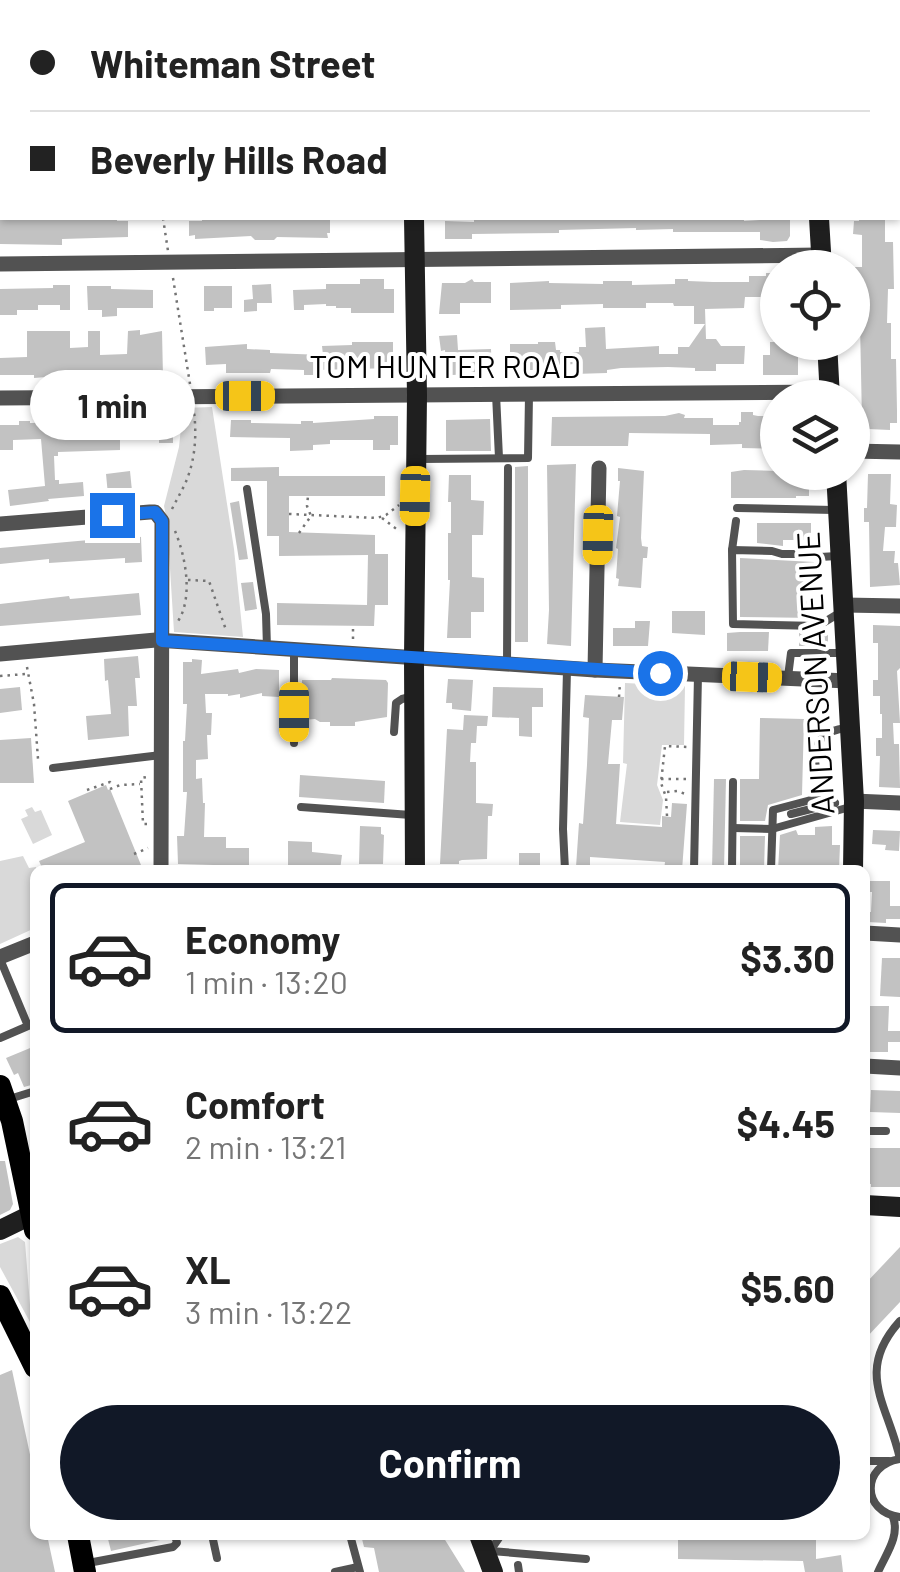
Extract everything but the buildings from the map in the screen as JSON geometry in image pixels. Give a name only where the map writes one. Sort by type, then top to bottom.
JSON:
[{"type":"main road","points":[[414,220],[414,696],[399,732],[415,816],[416,865]]},
{"type":"main road","points":[[819,220],[821,250]]},
{"type":"main road","name":"ANDERSON AVENUE","points":[[837,490],[851,727],[848,803],[853,865]]},
{"type":"main road","points":[[2,1093],[30,1203]]},
{"type":"main road","points":[[870,1205],[900,1207]]},
{"type":"main road","points":[[0,1230],[30,1220]]},
{"type":"main road","points":[[0,1296],[30,1357]]},
{"type":"main road","points":[[79,1540],[84,1568]]},
{"type":"street","points":[[0,264],[414,259],[760,262]]},
{"type":"street","name":"TOM HUNTER ROAD","points":[[0,398],[760,395]]},
{"type":"street","points":[[870,452],[900,452]]},
{"type":"street","points":[[595,670],[599,468]]},
{"type":"street","points":[[0,524],[162,517],[161,865]]},
{"type":"street","points":[[844,608],[900,606]]},
{"type":"street","points":[[0,654],[162,636],[267,648],[595,670],[848,681]]},
{"type":"street","points":[[848,803],[900,803]]},
{"type":"street","points":[[870,932],[900,935]]},
{"type":"street","points":[[0,958],[30,945]]},
{"type":"street","points":[[870,1066],[900,1068]]},
{"type":"lane","points":[[496,394],[498,458]]},
{"type":"lane","points":[[415,459],[528,458],[529,394]]},
{"type":"lane","points":[[508,468],[508,664]]},
{"type":"lane","points":[[247,489],[266,614],[267,648]]},
{"type":"lane","points":[[737,508],[838,510]]},
{"type":"lane","points":[[736,521],[732,550],[733,624],[818,626],[844,608]]},
{"type":"lane","points":[[732,550],[841,556]]},
{"type":"lane","points":[[294,650],[294,742]]},
{"type":"lane","points":[[788,678],[791,653],[846,653]]},
{"type":"lane","points":[[565,865],[562,829],[568,668]]},
{"type":"lane","points":[[694,865],[698,675]]},
{"type":"lane","points":[[826,796],[819,786],[817,746],[830,732],[851,727]]},
{"type":"lane","points":[[52,768],[161,755]]},
{"type":"lane","points":[[732,865],[733,782]]},
{"type":"lane","points":[[771,865],[773,810],[826,796],[848,803]]},
{"type":"lane","points":[[791,814],[848,803]]},
{"type":"lane","points":[[732,828],[772,828],[848,803]]},
{"type":"lane","points":[[301,807],[415,816]]},
{"type":"lane","points":[[0,958],[28,1026],[0,1038]]},
{"type":"lane","points":[[2,1093],[30,1090]]},
{"type":"lane","points":[[870,1131],[886,1131]]},
{"type":"lane","points":[[870,1460],[900,1460],[877,1388],[876,1372],[879,1352],[900,1321]]},
{"type":"lane","points":[[870,1475],[889,1461]]},
{"type":"lane","points":[[870,1497],[879,1509],[896,1517],[895,1536],[878,1572]]},
{"type":"lane","points":[[84,1568],[173,1547],[176,1540]]},
{"type":"lane","points":[[213,1540],[218,1558]]},
{"type":"lane","points":[[335,1572],[359,1570],[351,1540]]},
{"type":"lane","points":[[487,1553],[586,1559]]},
{"type":"path","points":[[162,636],[182,616],[187,580],[178,536],[162,517],[184,486],[194,451],[195,425],[163,220]]},
{"type":"path","points":[[308,496],[311,516]]},
{"type":"path","points":[[290,514],[381,517],[415,496]]},
{"type":"path","points":[[299,532],[311,516]]},
{"type":"path","points":[[187,580],[209,582],[226,627]]},
{"type":"path","points":[[30,662],[38,759]]},
{"type":"path","points":[[0,676],[28,674]]},
{"type":"path","points":[[666,816],[662,778],[665,746],[695,748]]},
{"type":"path","points":[[664,762],[672,761]]},
{"type":"path","points":[[662,778],[686,778],[689,782]]},
{"type":"path","points":[[87,790],[110,782],[111,788],[142,784]]},
{"type":"path","points":[[665,793],[677,790],[696,798]]},
{"type":"path","points":[[134,854],[154,846]]},
{"type":"shaded area","points":[[212,407],[243,637],[174,632],[164,506],[179,447],[183,408]]},
{"type":"shaded area","points":[[625,683],[685,686],[684,745],[662,745],[657,785],[663,800],[660,825],[620,822],[627,764],[623,763]]},
{"type":"shaded area","points":[[32,807],[35,812],[41,810],[52,835],[33,844],[21,819],[28,816],[25,810]]},
{"type":"shaded area","points":[[23,856],[30,868],[30,930],[0,944],[0,861]]},
{"type":"shaded area","points":[[18,1237],[25,1242],[30,1322],[0,1267],[0,1244]]},
{"type":"route","points":[[112,515],[155,512],[162,521],[162,641],[660,673]]}]
